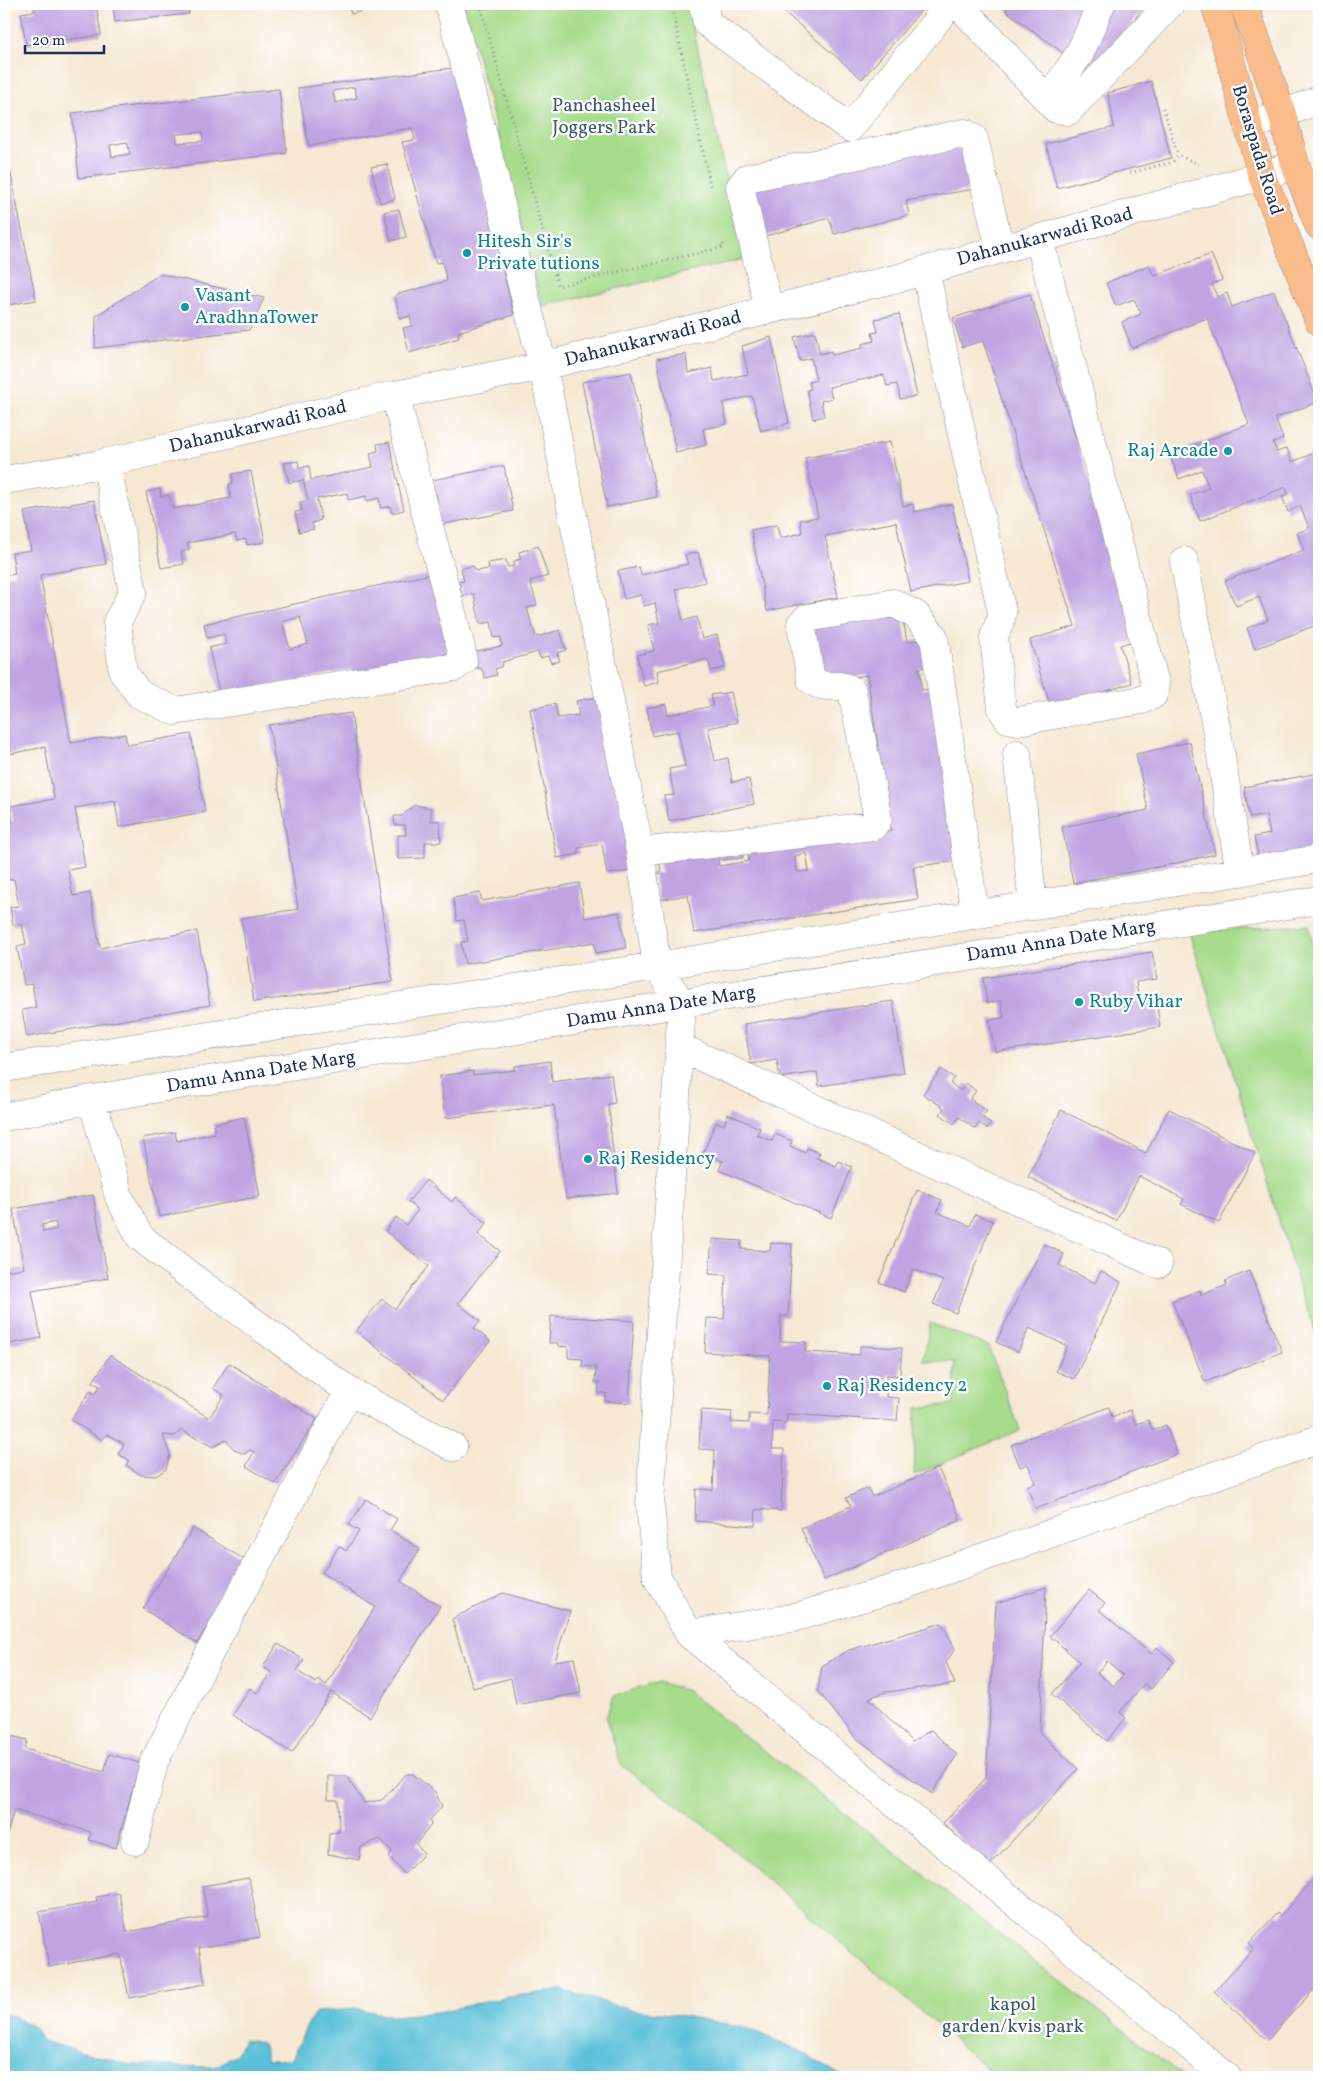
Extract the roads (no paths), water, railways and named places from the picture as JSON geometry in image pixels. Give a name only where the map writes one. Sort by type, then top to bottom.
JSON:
[{"type":"main road","name":"Boraspada Road","points":[[1215,4],[1262,176],[1319,321]]},
{"type":"main road","name":"Boraspada Road","points":[[1244,4],[1282,114],[1295,164],[1319,226]]},
{"type":"street","points":[[449,4],[543,366],[640,852],[657,966],[682,1004],[650,1504],[657,1577],[689,1634],[1226,2077]]},
{"type":"street","points":[[703,4],[707,23],[850,128],[950,4]]},
{"type":"street","points":[[958,4],[1056,109],[1068,111],[1170,4]]},
{"type":"street","points":[[1048,100],[1080,53],[1101,4]]},
{"type":"street","points":[[1248,126],[1319,100]]},
{"type":"street","points":[[769,310],[740,187],[747,178],[966,133],[974,139],[1000,248]]},
{"type":"street","name":"Dahanukarwadi Road","points":[[4,480],[106,463],[395,395],[543,366],[925,270],[1262,176],[1295,164]]},
{"type":"street","points":[[925,270],[1002,612],[1001,622],[995,631],[994,638],[1002,709],[1008,719],[1018,721],[1142,700],[1154,695],[1155,682],[1039,239]]},
{"type":"street","points":[[106,463],[133,592],[117,622],[123,672],[139,694],[176,711],[455,667],[463,661],[395,395]]},
{"type":"street","points":[[1184,562],[1217,732],[1240,872]]},
{"type":"street","points":[[640,852],[873,826],[878,819],[852,691],[846,686],[820,686],[811,680],[801,624],[807,618],[894,603],[916,615],[934,637],[975,915]]},
{"type":"street","points":[[1017,754],[1033,906]]},
{"type":"street","name":"Damu Anna Date Marg","points":[[4,1068],[657,966],[1319,859]]},
{"type":"street","points":[[1160,885],[1168,924]]},
{"type":"street","name":"Damu Anna Date Marg","points":[[4,1117],[92,1099],[1319,900]]},
{"type":"street","points":[[679,1046],[1158,1264]]},
{"type":"street","points":[[92,1099],[119,1197],[140,1237],[189,1276],[349,1391],[453,1447]]},
{"type":"street","points":[[134,1841],[154,1762],[210,1652],[349,1391]]},
{"type":"street","points":[[689,1634],[792,1618],[896,1588],[1319,1439]]},
{"type":"water","points":[[562,1990],[631,2010],[678,2015],[744,2027],[799,2050],[843,2077],[4,2077],[4,2013],[35,2027],[42,2041],[130,2065],[215,2067],[236,2055],[244,2040],[262,2043],[267,2060],[292,2059],[305,2029],[316,2012],[358,2009],[393,2016],[438,2012],[508,1997]]},
{"type":"place","name":"Hitesh Sir's Private tutions","points":[[467,253]]},
{"type":"place","name":"Vasant AradhnaTower","points":[[185,307]]},
{"type":"place","name":"Raj Arcade","points":[[1228,451]]},
{"type":"place","name":"Ruby Vihar","points":[[1079,1002]]},
{"type":"place","name":"Raj Residency","points":[[588,1159]]},
{"type":"place","name":"Raj Residency 2","points":[[827,1386]]},
{"type":"park label","name":"Panchasheel Joggers Park","points":[[604,117]]},
{"type":"park label","name":"kapol garden/kvis park","points":[[1013,2016]]}]
